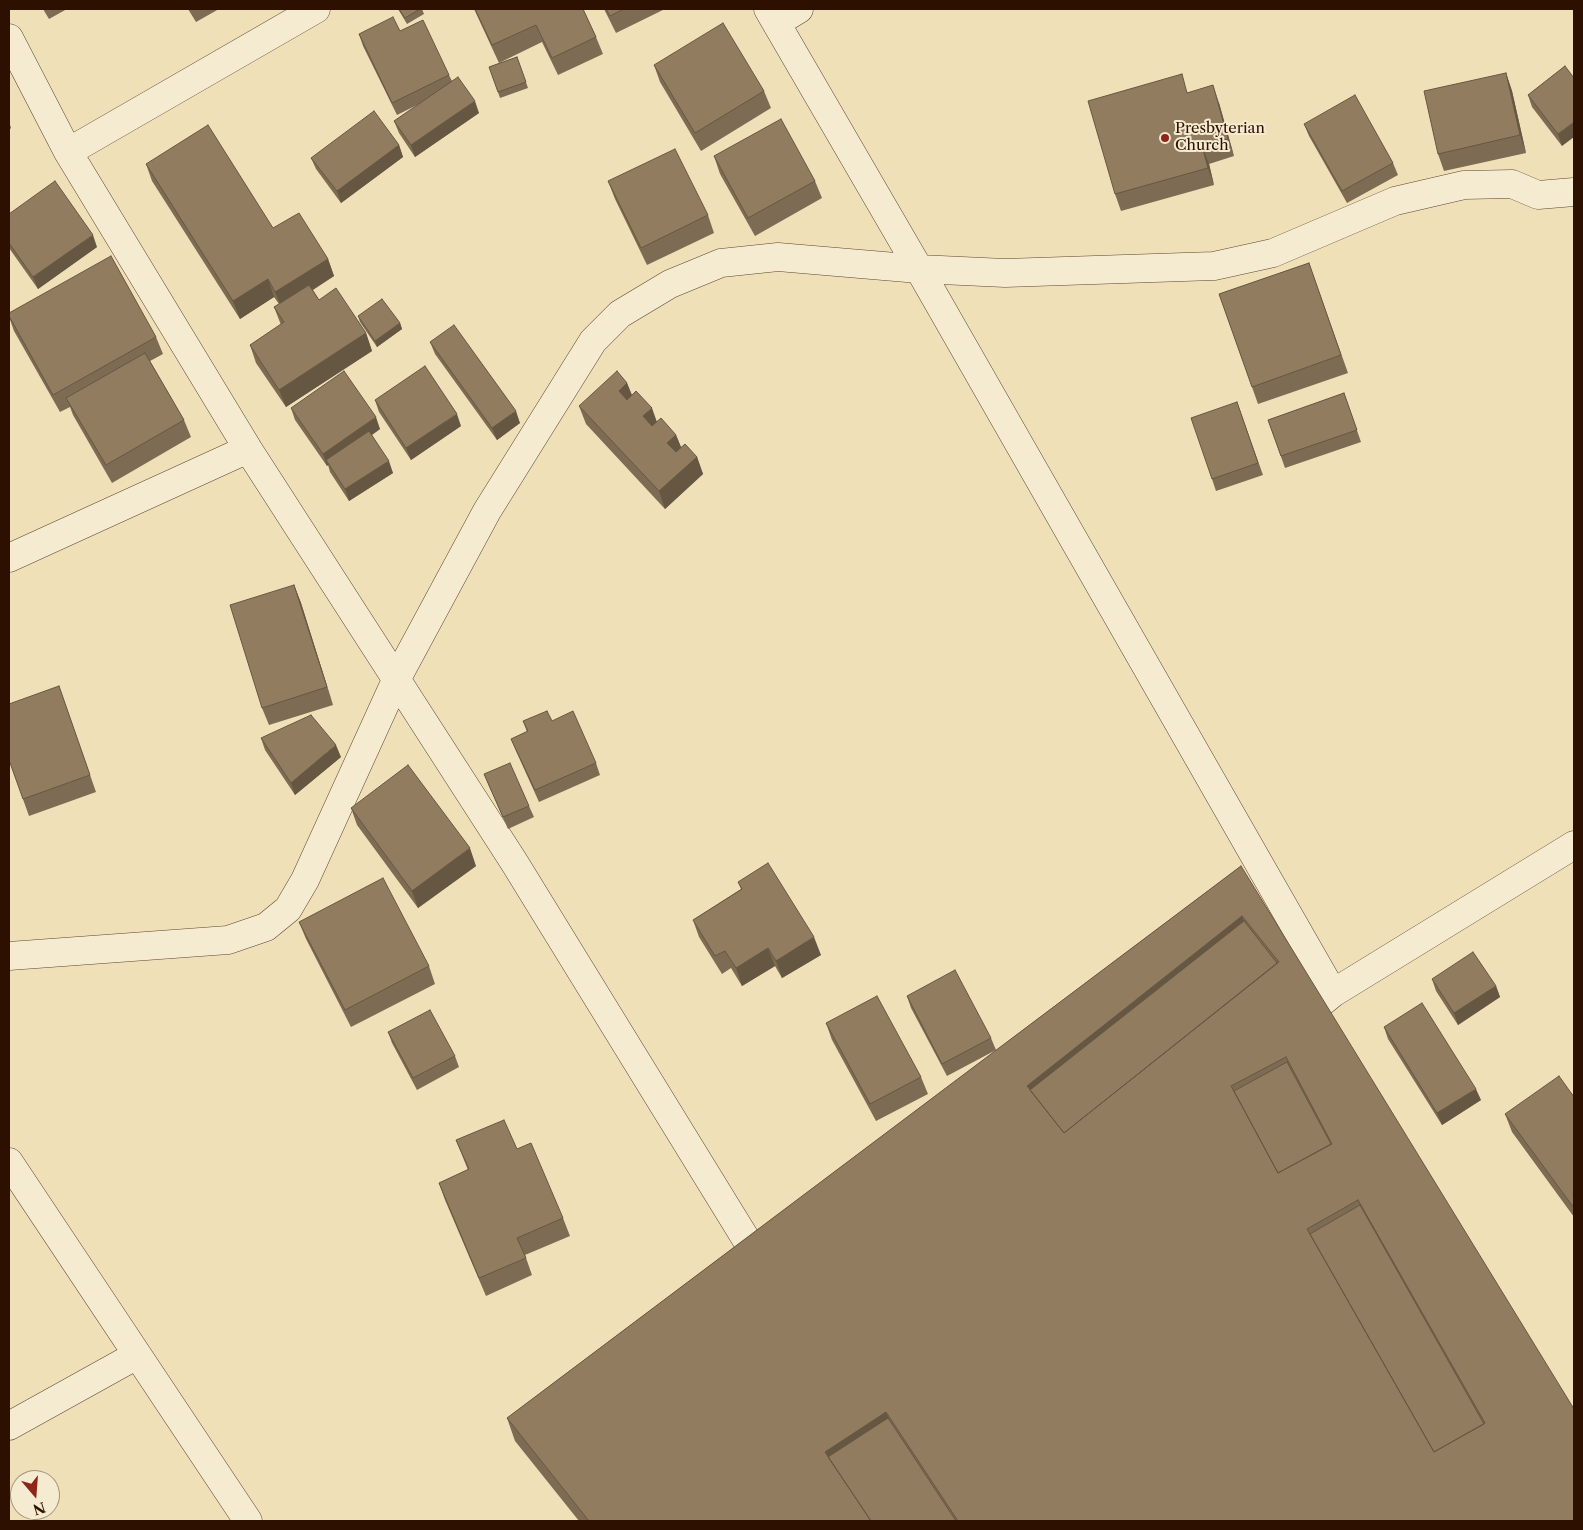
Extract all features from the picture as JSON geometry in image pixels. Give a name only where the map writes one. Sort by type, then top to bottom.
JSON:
[{"type":"street","points":[[68,152],[316,9]]},
{"type":"street","points":[[799,9],[772,16],[920,269],[1333,993]]},
{"type":"street","points":[[9,38],[68,152],[248,449],[514,862],[722,1204],[780,1292]]},
{"type":"street","points":[[9,956],[228,940],[266,927],[288,909],[306,880],[396,678],[487,511],[593,341],[620,314],[670,284],[721,263],[778,257],[920,269],[1005,272],[1214,266],[1273,253],[1395,201],[1464,185],[1512,184],[1538,195],[1574,192]]},
{"type":"street","points":[[9,558],[248,449]]},
{"type":"street","points":[[1271,1043],[1333,993],[1574,845]]},
{"type":"street","points":[[9,1162],[248,1521]]},
{"type":"street","points":[[9,1426],[137,1355]]},
{"type":"building","points":[[399,9],[420,9],[405,18]]},
{"type":"building","points":[[475,9],[583,9],[596,37],[552,58],[536,25],[492,45]]},
{"type":"building","points":[[606,9],[624,9],[610,16]]},
{"type":"building","points":[[393,17],[400,31],[423,20],[449,75],[392,103],[359,34]]},
{"type":"building","points":[[723,23],[764,91],[695,133],[654,65]]},
{"type":"building","points":[[517,57],[526,82],[498,92],[489,67]]},
{"type":"building","points":[[1565,66],[1574,78],[1574,122],[1558,134],[1528,95]]},
{"type":"building","points":[[1506,73],[1520,135],[1438,154],[1424,91]]},
{"type":"building","name":"Presbyterian Church","points":[[1182,74],[1187,93],[1213,85],[1228,139],[1202,146],[1208,168],[1115,194],[1088,101]]},
{"type":"building","points":[[458,77],[475,101],[411,145],[394,121]]},
{"type":"building","points":[[1355,95],[1393,163],[1342,191],[1304,124]]},
{"type":"building","points":[[374,111],[399,145],[337,191],[311,158]]},
{"type":"building","points":[[781,119],[815,181],[748,218],[714,156]]},
{"type":"building","points":[[208,125],[273,228],[299,213],[328,259],[275,292],[268,279],[233,301],[146,164]]},
{"type":"building","points":[[675,149],[708,215],[641,248],[608,181]]},
{"type":"building","points":[[55,181],[93,235],[33,277],[9,243],[9,214]]},
{"type":"building","points":[[111,256],[156,337],[53,395],[9,313]]},
{"type":"building","points":[[1309,263],[1341,355],[1252,387],[1219,294]]},
{"type":"building","points":[[309,285],[319,300],[336,288],[366,333],[279,390],[250,345],[284,322],[274,307]]},
{"type":"building","points":[[382,299],[400,323],[375,341],[358,316]]},
{"type":"building","points":[[454,325],[516,411],[492,428],[430,342]]},
{"type":"building","points":[[145,353],[184,420],[106,465],[66,398]]},
{"type":"building","points":[[425,366],[457,414],[406,448],[375,400]]},
{"type":"building","points":[[344,371],[376,417],[323,454],[291,408]]},
{"type":"building","points":[[617,371],[627,383],[619,391],[627,400],[636,391],[652,408],[643,416],[652,426],[661,418],[676,435],[667,443],[676,452],[685,444],[697,457],[659,491],[579,406]]},
{"type":"building","points":[[1344,393],[1357,430],[1281,456],[1268,420]]},
{"type":"building","points":[[1237,402],[1258,463],[1212,479],[1191,418]]},
{"type":"building","points":[[369,431],[389,461],[345,489],[326,460]]},
{"type":"building","points":[[294,585],[327,687],[262,708],[230,605]]},
{"type":"building","points":[[59,686],[90,775],[23,799],[9,760],[9,704]]},
{"type":"building","points":[[547,711],[552,721],[573,711],[596,763],[535,790],[511,739],[528,731],[523,721]]},
{"type":"building","points":[[311,715],[336,745],[291,783],[261,738]]},
{"type":"building","points":[[510,763],[529,806],[503,817],[484,774]]},
{"type":"building","points":[[408,765],[470,848],[412,891],[351,808]]},
{"type":"building","points":[[768,863],[814,937],[776,961],[768,948],[736,968],[725,951],[715,956],[693,920],[742,889],[738,882]]},
{"type":"building","points":[[1241,866],[1574,1409],[1574,1521],[958,1521],[886,1412],[825,1452],[871,1521],[589,1521],[507,1418]],"holes":[[[1242,916],[1279,962],[1064,1133],[1027,1086]],[[1286,1057],[1332,1144],[1278,1173],[1231,1086]],[[1358,1200],[1485,1423],[1434,1452],[1307,1229]]]},
{"type":"building","points":[[383,878],[429,966],[345,1010],[299,922]]},
{"type":"building","points":[[1244,921],[1277,963],[1064,1133],[1030,1090]]},
{"type":"building","points":[[1473,952],[1496,986],[1454,1013],[1432,979]]},
{"type":"building","points":[[955,970],[991,1038],[942,1064],[907,996]]},
{"type":"building","points":[[877,996],[921,1077],[870,1104],[826,1023]]},
{"type":"building","points":[[1422,1003],[1476,1089],[1437,1113],[1384,1027]]},
{"type":"building","points":[[430,1010],[455,1056],[413,1078],[388,1032]]},
{"type":"building","points":[[1287,1062],[1331,1144],[1278,1173],[1234,1091]]},
{"type":"building","points":[[1559,1076],[1574,1097],[1574,1208],[1505,1114]]},
{"type":"building","points":[[504,1120],[517,1149],[531,1143],[563,1218],[517,1238],[526,1258],[479,1278],[439,1183],[469,1169],[456,1140]]},
{"type":"building","points":[[1360,1205],[1484,1424],[1434,1452],[1310,1234]]},
{"type":"building","points":[[888,1418],[956,1521],[871,1521],[828,1457]]},
{"type":"place","name":"Presbyterian Church","points":[[1165,138]]}]
